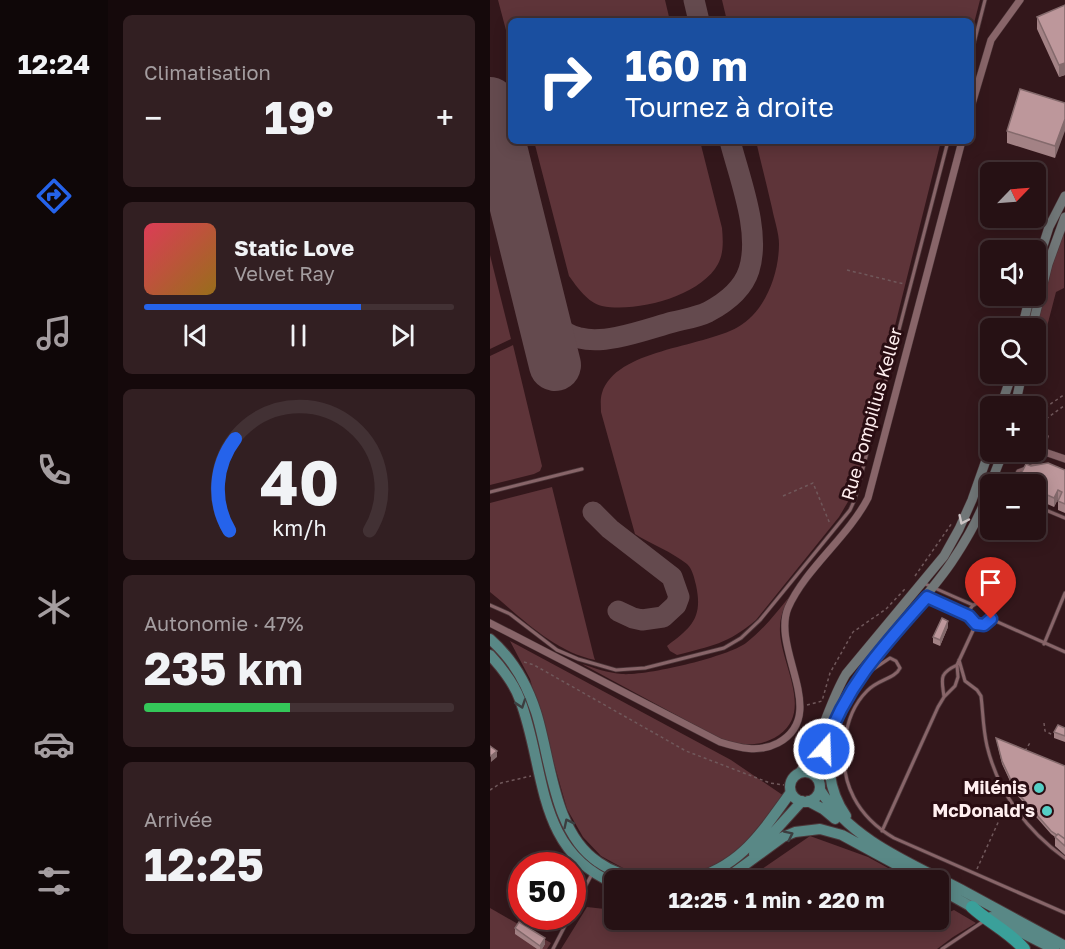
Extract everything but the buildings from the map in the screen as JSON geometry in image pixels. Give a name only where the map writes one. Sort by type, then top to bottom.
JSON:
[{"type":"highway","points":[[972,907],[1024,949]]},
{"type":"main road","points":[[1045,240],[1064,196]]},
{"type":"main road","points":[[1034,318],[1048,264],[1064,217]]},
{"type":"main road","points":[[719,870],[738,858],[791,789],[793,779],[815,749],[835,693],[846,674],[944,556],[973,501],[985,462]]},
{"type":"main road","points":[[744,866],[805,801],[813,799],[819,785],[820,763],[831,728],[857,680],[927,597],[969,534],[1000,462]]},
{"type":"main road","points":[[490,639],[509,658],[531,697],[557,797],[568,824],[578,841],[596,861],[614,870]]},
{"type":"main road","points":[[490,655],[508,676],[520,700],[538,775],[558,832],[578,860],[593,873],[604,878]]},
{"type":"main road","points":[[831,728],[829,762],[834,794],[847,817],[870,839]]},
{"type":"main road","points":[[799,773],[810,773],[831,807],[847,824],[870,839],[1064,946]]},
{"type":"main road","points":[[791,789],[795,798],[823,809],[855,838],[887,859]]},
{"type":"main road","points":[[738,870],[783,837],[807,829],[831,831],[907,870]]},
{"type":"main road","points":[[949,894],[1054,949]]},
{"type":"street","points":[[974,97],[991,40],[1020,0]]},
{"type":"street","name":"Rue Pompilius Keller","points":[[490,623],[674,719],[735,747],[761,749],[784,740],[793,730],[799,718],[800,707],[797,682],[786,643],[785,618],[797,591],[856,520],[868,498],[961,144]]},
{"type":"street","points":[[1046,452],[1064,459]]},
{"type":"lane","points":[[974,43],[985,0]]},
{"type":"lane","points":[[490,605],[510,614],[550,645],[570,657],[616,670],[645,668],[724,648],[741,638],[760,620],[850,510],[855,499],[947,144]]},
{"type":"lane","points":[[1017,474],[1018,471],[1037,464],[1046,468]]},
{"type":"lane","points":[[490,492],[582,469]]},
{"type":"lane","points":[[1046,510],[1064,518]]},
{"type":"lane","points":[[916,592],[969,616],[976,624],[984,625],[991,619],[991,610],[985,604],[973,605],[923,584]]},
{"type":"lane","points":[[1044,644],[1064,593]]},
{"type":"lane","points":[[969,616],[973,605]]},
{"type":"lane","points":[[991,619],[1064,652]]},
{"type":"lane","points":[[944,697],[942,677],[958,662],[976,624]]},
{"type":"lane","points":[[857,680],[890,658],[896,661],[900,668],[895,676],[875,683],[859,700],[849,719],[842,756],[845,776],[855,802],[865,816],[882,831],[1064,913]]},
{"type":"lane","points":[[882,831],[944,697],[957,681],[958,662]]},
{"type":"lane","points":[[958,662],[964,681],[977,690],[981,696],[987,746],[1009,798],[1025,822],[1046,844],[1064,858]]},
{"type":"lane","points":[[586,886],[593,873]]},
{"type":"lane","points":[[942,949],[986,920]]},
{"type":"lane","points":[[553,949],[563,930]]},
{"type":"path","points":[[847,270],[911,285]]},
{"type":"path","points":[[1046,407],[1064,394]]},
{"type":"path","points":[[1046,419],[1064,405]]},
{"type":"path","points":[[783,496],[813,483],[833,530]]},
{"type":"path","points":[[800,707],[822,701],[830,673],[853,632],[886,609],[911,583],[954,519]]},
{"type":"path","points":[[509,658],[534,665],[686,751],[769,783],[791,789]]},
{"type":"path","points":[[1044,723],[1045,731],[1060,738]]},
{"type":"path","points":[[1025,751],[1031,741]]},
{"type":"path","points":[[490,790],[501,783],[538,775]]},
{"type":"path","points":[[975,874],[1009,798]]},
{"type":"shaded area","points":[[498,0],[665,0],[669,18],[508,18],[508,38]]},
{"type":"shaded area","points":[[722,0],[980,0],[974,23],[974,18],[726,18]]},
{"type":"shaded area","points":[[535,144],[701,144],[722,228],[723,242],[720,260],[710,275],[683,293],[666,300],[616,308],[592,302],[569,276]]},
{"type":"shaded area","points":[[757,144],[940,144],[858,474],[849,500],[839,517],[756,620],[728,639],[677,655],[667,646],[694,621],[698,596],[694,577],[687,564],[635,534],[601,412],[602,393],[610,378],[641,358],[722,334],[748,320],[763,302],[773,279],[779,244]]},
{"type":"shaded area","points":[[1064,232],[1064,288],[1056,292],[1046,330],[1046,318],[1039,318],[1042,306],[1046,306],[1046,290],[1056,250]]},
{"type":"shaded area","points":[[490,255],[511,339],[490,349]]},
{"type":"shaded area","points":[[513,345],[542,466],[540,471],[534,474],[490,485],[490,356]]},
{"type":"shaded area","points":[[552,487],[595,660],[580,656],[552,641],[526,623],[490,592],[490,503]]},
{"type":"shaded area","points":[[790,596],[780,627],[795,699],[794,712],[789,725],[779,735],[766,742],[747,744],[726,742],[582,664],[612,673],[633,674],[686,664],[722,654],[752,638]]},
{"type":"shaded area","points":[[510,641],[731,760],[784,796],[738,851],[709,870],[629,870],[623,868],[601,856],[583,837],[567,809],[530,679]]},
{"type":"shaded area","points":[[810,836],[868,857],[892,870],[761,870]]},
{"type":"shaded area","points":[[490,908],[508,918],[508,930],[528,930],[551,943],[547,949],[490,949]]},
{"type":"shaded area","points":[[586,909],[604,909],[604,930],[949,930],[949,912],[954,910],[976,923],[937,949],[561,949],[573,930],[586,930]]},
{"type":"taxiway","points":[[694,0],[698,18]]},
{"type":"taxiway","points":[[538,299],[550,318],[566,333],[590,340],[614,338],[696,317],[727,300],[746,277],[752,255],[748,206],[731,144]]},
{"type":"taxiway","points":[[593,512],[610,529],[672,577],[679,597],[676,605],[663,617],[642,620],[618,611]]},
{"type":"runway","points":[[490,103],[555,365]]},
{"type":"place","name":"Milénis","points":[[1039,788]]},
{"type":"place","name":"McDonald's","points":[[1047,811]]},
{"type":"route","points":[[824,749],[831,728],[857,680],[927,597],[969,616],[970,620],[976,624],[984,625],[991,619]]}]
